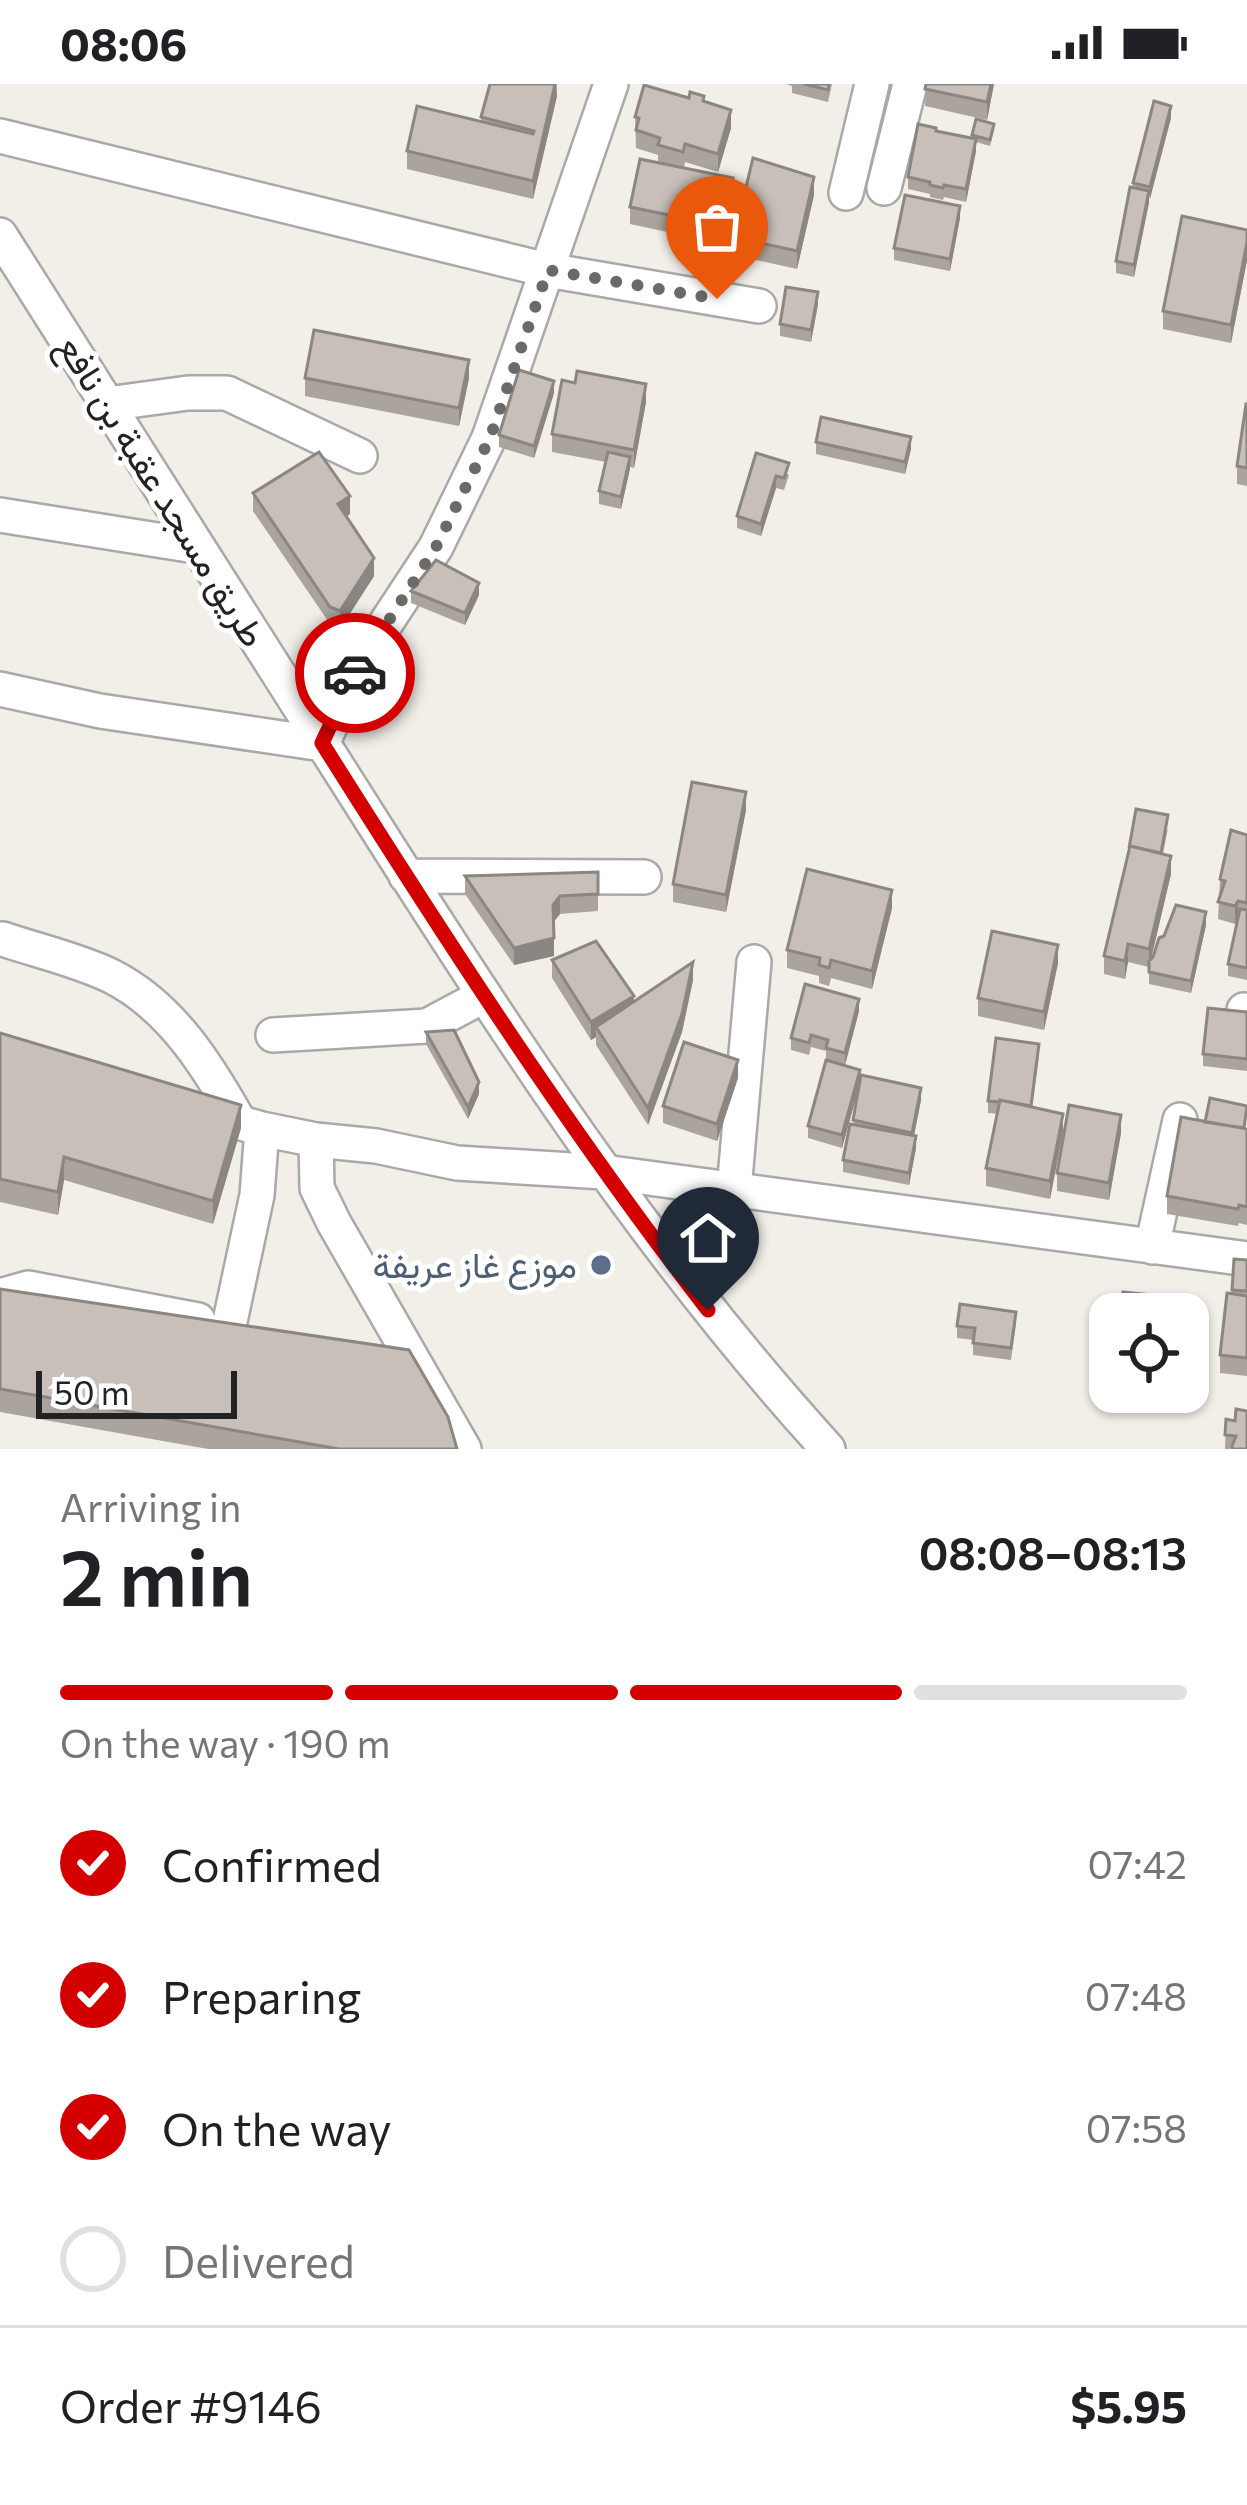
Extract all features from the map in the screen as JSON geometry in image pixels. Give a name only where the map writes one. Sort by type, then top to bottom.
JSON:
[{"type":"street","points":[[0,689],[100,711],[322,743],[359,664],[436,547],[490,438],[611,84]]},
{"type":"street","points":[[846,193],[872,84]]},
{"type":"street","points":[[884,188],[910,84]]},
{"type":"street","points":[[0,136],[548,270],[759,306]]},
{"type":"street","name":"طريق مسجد عقبة بن نافع","points":[[0,235],[483,996],[604,1172],[708,1310],[828,1449]]},
{"type":"street","points":[[107,404],[226,393],[360,456]]},
{"type":"street","points":[[0,515],[195,546]]},
{"type":"street","points":[[406,876],[644,877]]},
{"type":"street","points":[[0,1296],[28,1288],[240,1329],[257,1195],[251,1126],[152,1001],[109,975],[3,940]]},
{"type":"street","points":[[734,1190],[754,962]]},
{"type":"street","points":[[272,1035],[428,1026],[483,996]]},
{"type":"street","points":[[174,1104],[316,1140],[376,1146],[457,1163],[604,1172],[1247,1259]]},
{"type":"street","points":[[1152,1246],[1180,1120]]},
{"type":"street","points":[[316,1140],[316,1188],[464,1449]]},
{"type":"building","points":[[490,84],[555,84],[533,181],[407,151],[417,106],[533,134],[481,117]]},
{"type":"building","points":[[926,84],[991,84],[987,102],[925,89]]},
{"type":"building","points":[[644,85],[689,98],[690,92],[704,96],[703,101],[731,110],[718,154],[685,144],[683,152],[658,145],[660,138],[636,130]]},
{"type":"building","points":[[1154,101],[1171,106],[1150,187],[1133,183]]},
{"type":"building","points":[[976,119],[994,124],[990,140],[972,135]]},
{"type":"building","points":[[918,124],[976,139],[966,189],[943,188],[908,177]]},
{"type":"building","points":[[753,158],[814,177],[797,251],[734,237]]},
{"type":"building","points":[[640,159],[733,178],[723,226],[630,207]]},
{"type":"building","points":[[1130,187],[1149,191],[1134,265],[1116,261]]},
{"type":"building","points":[[905,195],[960,206],[950,259],[894,248]]},
{"type":"building","points":[[1182,216],[1247,230],[1231,325],[1163,311]]},
{"type":"building","points":[[786,287],[818,292],[811,330],[780,324]]},
{"type":"building","points":[[314,330],[469,360],[459,408],[305,378]]},
{"type":"building","points":[[519,370],[554,381],[534,446],[499,435]]},
{"type":"building","points":[[577,371],[646,384],[634,450],[552,434],[562,380],[575,383]]},
{"type":"building","points":[[1247,404],[1247,468],[1237,466]]},
{"type":"building","points":[[821,417],[911,437],[905,462],[816,442]]},
{"type":"building","points":[[319,452],[350,496],[338,504],[374,558],[340,611],[330,607],[253,493]]},
{"type":"building","points":[[608,452],[630,457],[621,497],[599,491]]},
{"type":"building","points":[[756,453],[789,463],[784,478],[776,476],[761,524],[737,516]]},
{"type":"building","points":[[436,560],[479,583],[465,613],[411,591]]},
{"type":"building","points":[[692,782],[746,792],[726,895],[673,884]]},
{"type":"building","points":[[1136,809],[1168,815],[1161,853],[1129,848]]},
{"type":"building","points":[[1231,830],[1247,835],[1247,903],[1238,901],[1235,906],[1218,902]]},
{"type":"building","points":[[1130,846],[1171,856],[1149,949],[1128,944],[1125,961],[1104,956]]},
{"type":"building","points":[[807,869],[892,890],[872,971],[831,960],[829,968],[819,965],[820,958],[787,950]]},
{"type":"building","points":[[598,872],[598,894],[560,896],[553,905],[554,938],[514,948],[465,876]]},
{"type":"building","points":[[1176,905],[1206,912],[1191,981],[1149,972],[1149,961]]},
{"type":"building","points":[[1240,909],[1247,910],[1247,968],[1228,964]]},
{"type":"building","points":[[992,931],[1058,945],[1044,1012],[978,998]]},
{"type":"building","points":[[596,941],[634,996],[591,1022],[552,960]]},
{"type":"building","points":[[693,962],[682,1014],[648,1108],[596,1027]]},
{"type":"building","points":[[805,984],[859,999],[845,1053],[826,1048],[828,1040],[811,1035],[809,1043],[791,1038]]},
{"type":"building","points":[[1208,1008],[1247,1012],[1247,1059],[1203,1054]]},
{"type":"building","points":[[454,1030],[479,1082],[468,1107],[426,1032]]},
{"type":"building","points":[[0,1033],[241,1105],[213,1201],[64,1157],[58,1192],[0,1179]]},
{"type":"building","points":[[996,1038],[1039,1044],[1031,1106],[988,1101]]},
{"type":"building","points":[[684,1042],[738,1060],[717,1124],[663,1106]]},
{"type":"building","points":[[826,1060],[860,1070],[842,1135],[808,1126]]},
{"type":"building","points":[[861,1075],[921,1088],[912,1133],[853,1120]]},
{"type":"building","points":[[1210,1098],[1247,1106],[1244,1128],[1205,1122]]},
{"type":"building","points":[[1000,1100],[1063,1114],[1050,1181],[986,1168]]},
{"type":"building","points":[[1069,1105],[1121,1115],[1109,1183],[1057,1173]]},
{"type":"building","points":[[1181,1117],[1247,1129],[1247,1207],[1167,1196]]},
{"type":"building","points":[[850,1124],[916,1136],[909,1173],[843,1160]]},
{"type":"building","points":[[1234,1259],[1247,1260],[1247,1291],[1232,1290]]},
{"type":"building","points":[[0,1289],[409,1350],[448,1417],[457,1449],[339,1449],[0,1389]]},
{"type":"building","points":[[1227,1293],[1247,1296],[1247,1358],[1220,1355]]},
{"type":"building","points":[[960,1304],[1016,1312],[1011,1348],[973,1343],[975,1328],[957,1326]]},
{"type":"building","points":[[1236,1409],[1247,1411],[1247,1449],[1233,1449],[1236,1436],[1225,1435],[1226,1419],[1235,1421]]},
{"type":"way so far","points":[[355,673],[436,547],[490,438],[548,270],[717,299]]},
{"type":"place","name":"موزع غاز عريفة","points":[[601,1265]]},
{"type":"route","points":[[355,673],[322,743],[483,996],[604,1172],[708,1310]]}]
